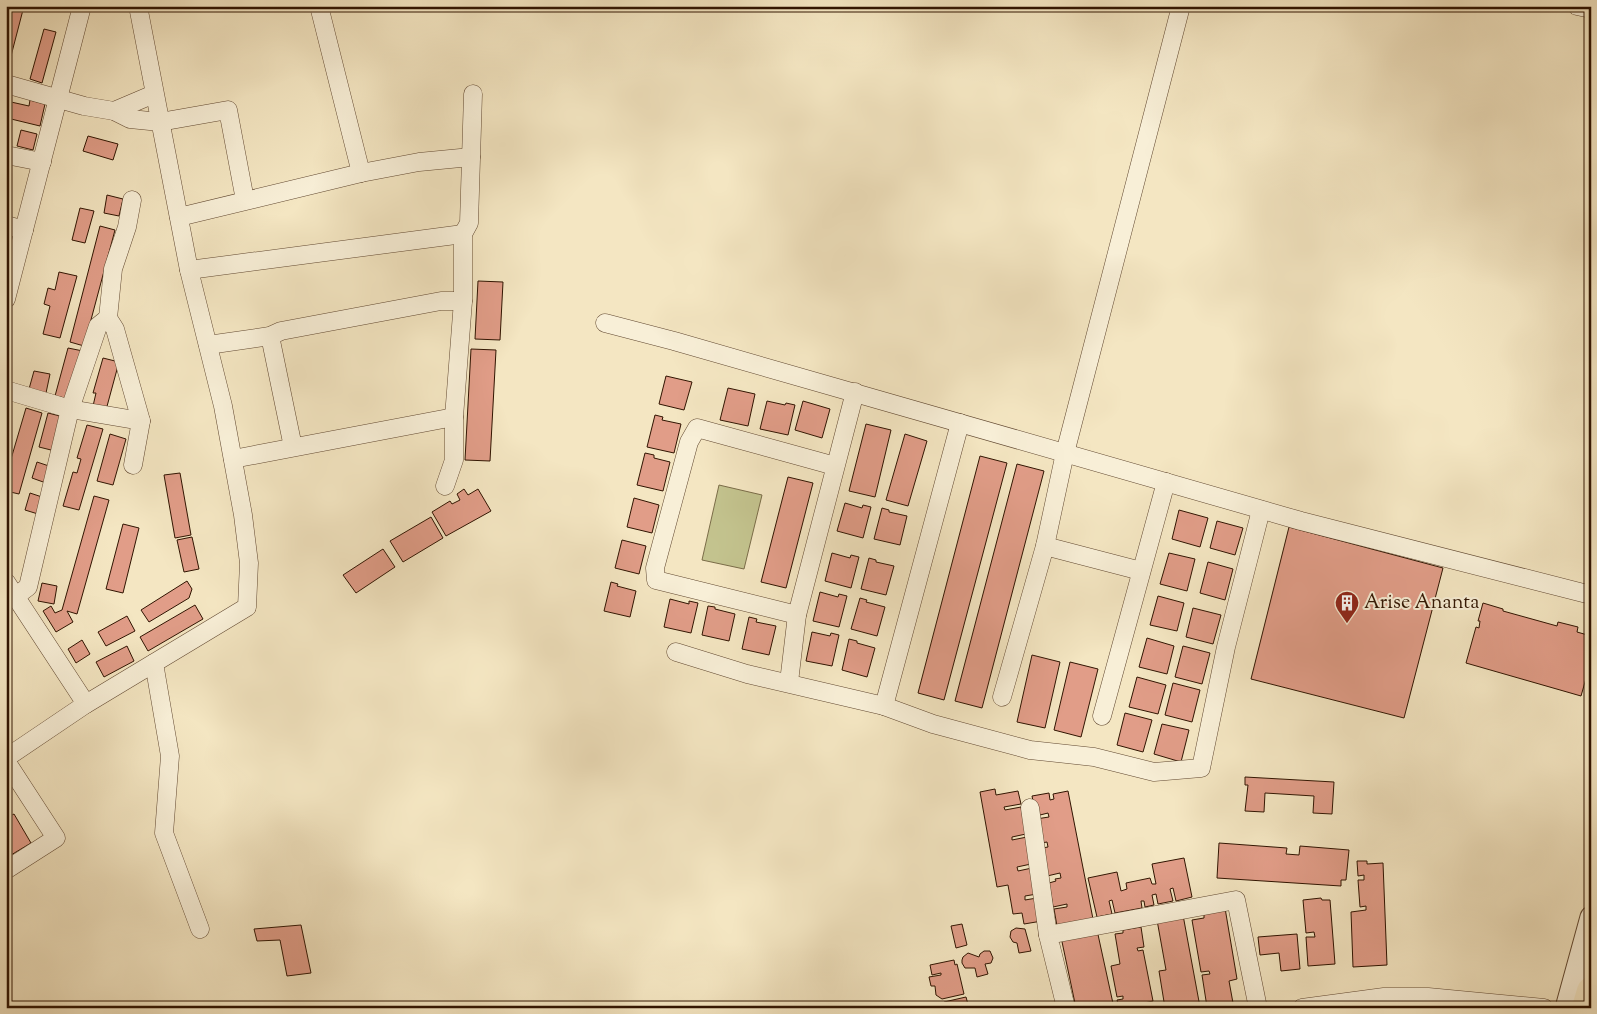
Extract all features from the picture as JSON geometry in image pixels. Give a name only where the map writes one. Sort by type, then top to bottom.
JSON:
[{"type":"highway","points":[[1586,1008],[1591,991]]},
{"type":"street","points":[[6,299],[82,6]]},
{"type":"street","points":[[6,870],[56,838],[6,759],[86,704],[247,607],[249,563],[243,515],[224,406],[189,270],[138,6]]},
{"type":"street","points":[[319,6],[361,173]]},
{"type":"street","points":[[1002,697],[1045,546],[1065,453],[1181,6]]},
{"type":"street","points":[[1578,6],[1591,10]]},
{"type":"street","points":[[6,84],[84,106],[114,111],[130,119],[160,122],[228,110],[245,200]]},
{"type":"street","points":[[114,111],[154,94]]},
{"type":"street","points":[[445,486],[454,460],[454,417],[464,301],[464,234],[468,223],[473,94]]},
{"type":"street","points":[[6,155],[42,162]]},
{"type":"street","points":[[179,217],[361,173],[419,162],[471,157]]},
{"type":"street","points":[[132,200],[127,227],[113,269],[108,318],[115,329],[141,420],[134,464]]},
{"type":"street","points":[[6,225],[24,230]]},
{"type":"street","points":[[189,270],[464,234]]},
{"type":"street","points":[[208,345],[270,336],[281,331],[441,301],[464,301]]},
{"type":"street","points":[[86,704],[11,589],[28,587],[70,409],[98,326],[108,318]]},
{"type":"street","points":[[605,324],[674,341],[855,392],[1261,510],[1591,596]]},
{"type":"street","points":[[270,336],[293,447]]},
{"type":"street","points":[[6,390],[70,409],[141,420]]},
{"type":"street","points":[[789,682],[797,615],[855,392]]},
{"type":"street","points":[[233,459],[454,417]]},
{"type":"street","points":[[884,706],[960,423]]},
{"type":"street","points":[[797,615],[656,580],[655,568],[690,442],[697,428],[835,466]]},
{"type":"street","points":[[1102,716],[1166,482]]},
{"type":"street","points":[[676,652],[748,674],[789,682],[884,706],[933,724],[1030,750],[1094,757],[1154,772],[1201,768],[1226,647],[1261,510]]},
{"type":"street","points":[[1045,546],[1141,570]]},
{"type":"street","points":[[154,663],[170,756],[164,833],[200,929]]},
{"type":"street","points":[[1030,808],[1048,935],[1066,1008]]},
{"type":"street","points":[[1048,935],[1236,900],[1258,1008]]},
{"type":"street","points":[[1566,1008],[1591,917]]},
{"type":"street","points":[[1302,1008],[1393,997],[1428,998],[1544,1008]]},
{"type":"green space","points":[[719,485],[762,495],[744,569],[702,560]]},
{"type":"building","points":[[7,6],[24,6],[11,56],[6,54]]},
{"type":"building","points":[[44,29],[56,32],[42,83],[30,79]]},
{"type":"building","points":[[30,100],[45,104],[40,126],[7,118],[11,102],[29,106]]},
{"type":"building","points":[[21,130],[37,134],[33,150],[17,146]]},
{"type":"building","points":[[88,136],[118,144],[113,160],[83,151]]},
{"type":"building","points":[[107,195],[123,199],[119,216],[104,213]]},
{"type":"building","points":[[80,208],[94,211],[85,243],[72,240]]},
{"type":"building","points":[[100,226],[115,230],[84,346],[70,342]]},
{"type":"building","points":[[59,272],[77,276],[60,338],[43,334],[50,306],[44,304],[48,288],[55,290]]},
{"type":"building","points":[[478,281],[503,282],[500,340],[475,339]]},
{"type":"building","points":[[68,348],[83,351],[70,399],[55,396]]},
{"type":"building","points":[[471,349],[496,350],[490,461],[465,460]]},
{"type":"building","points":[[103,358],[119,362],[106,410],[93,406],[96,393],[93,393]]},
{"type":"building","points":[[34,371],[50,374],[46,393],[29,389]]},
{"type":"building","points":[[666,376],[692,382],[684,410],[659,404]]},
{"type":"building","points":[[728,388],[755,394],[748,426],[720,420]]},
{"type":"building","points":[[767,401],[795,405],[788,435],[760,429]]},
{"type":"building","points":[[803,401],[830,409],[822,438],[795,430]]},
{"type":"building","points":[[26,408],[42,413],[19,494],[6,491],[6,476]]},
{"type":"building","points":[[48,413],[64,417],[55,451],[39,447]]},
{"type":"building","points":[[655,415],[663,417],[662,420],[681,424],[674,453],[647,447]]},
{"type":"building","points":[[866,424],[891,430],[875,497],[849,491]]},
{"type":"building","points":[[87,425],[103,429],[79,510],[63,506],[73,472],[77,473],[81,459],[77,458]]},
{"type":"building","points":[[110,434],[126,439],[113,485],[97,481]]},
{"type":"building","points":[[905,434],[927,441],[908,506],[886,500]]},
{"type":"building","points":[[645,453],[654,455],[654,458],[670,462],[663,491],[637,485]]},
{"type":"building","points":[[980,456],[1007,463],[944,700],[918,693]]},
{"type":"building","points":[[37,462],[52,467],[46,483],[32,478]]},
{"type":"building","points":[[1017,464],[1044,471],[982,708],[955,701]]},
{"type":"building","points":[[180,473],[191,535],[175,538],[164,475]]},
{"type":"building","points":[[788,477],[813,483],[786,588],[761,582]]},
{"type":"building","points":[[464,489],[468,495],[478,489],[491,511],[446,536],[432,512],[450,501],[452,504],[460,500],[457,494]]},
{"type":"building","points":[[30,493],[42,497],[38,514],[25,510]]},
{"type":"building","points":[[94,496],[109,500],[77,614],[67,611],[73,622],[56,632],[43,611],[51,606],[55,613],[62,610]]},
{"type":"building","points":[[634,498],[659,505],[652,533],[627,527]]},
{"type":"building","points":[[845,503],[862,508],[863,505],[871,507],[863,538],[837,531]]},
{"type":"building","points":[[882,508],[889,510],[889,512],[907,516],[900,545],[874,539]]},
{"type":"building","points":[[1179,510],[1208,518],[1200,547],[1172,539]]},
{"type":"building","points":[[431,517],[443,538],[403,562],[390,541]]},
{"type":"building","points":[[1217,521],[1243,528],[1235,555],[1210,548]]},
{"type":"building","points":[[123,524],[139,528],[123,593],[106,589]]},
{"type":"building","name":"Arise Ananta","points":[[1289,527],[1443,568],[1404,718],[1251,679]]},
{"type":"building","points":[[192,537],[199,569],[184,572],[177,540]]},
{"type":"building","points":[[622,540],[646,546],[639,574],[615,568]]},
{"type":"building","points":[[383,549],[395,567],[356,593],[343,575]]},
{"type":"building","points":[[832,553],[850,558],[851,555],[859,557],[851,588],[825,581]]},
{"type":"building","points":[[1169,553],[1195,559],[1187,591],[1160,584]]},
{"type":"building","points":[[869,558],[876,560],[876,562],[894,566],[886,595],[861,589]]},
{"type":"building","points":[[1208,562],[1233,569],[1225,600],[1200,593]]},
{"type":"building","points":[[187,581],[192,589],[189,598],[149,622],[141,610]]},
{"type":"building","points":[[611,582],[618,584],[617,586],[636,591],[630,617],[604,611]]},
{"type":"building","points":[[42,583],[57,586],[54,604],[38,601]]},
{"type":"building","points":[[820,592],[838,597],[839,594],[847,596],[839,627],[813,621]]},
{"type":"building","points":[[1158,596],[1184,603],[1177,631],[1150,625]]},
{"type":"building","points":[[860,598],[867,600],[866,602],[885,607],[877,636],[851,629]]},
{"type":"building","points":[[670,599],[689,604],[689,601],[698,603],[691,633],[664,627]]},
{"type":"building","points":[[1483,603],[1503,609],[1503,611],[1557,626],[1558,622],[1578,627],[1577,632],[1591,636],[1591,661],[1581,696],[1466,663],[1476,627],[1479,628],[1480,621],[1478,621]]},
{"type":"building","points":[[195,605],[203,619],[148,651],[140,637]]},
{"type":"building","points":[[708,606],[735,614],[729,641],[702,635]]},
{"type":"building","points":[[1193,608],[1221,615],[1213,644],[1186,637]]},
{"type":"building","points":[[127,616],[135,631],[106,646],[98,632]]},
{"type":"building","points":[[749,617],[757,619],[756,622],[776,626],[769,655],[742,649]]},
{"type":"building","points":[[812,632],[830,636],[831,633],[839,635],[832,666],[806,661]]},
{"type":"building","points":[[1147,638],[1174,646],[1167,674],[1139,667]]},
{"type":"building","points":[[849,639],[875,648],[867,677],[842,670]]},
{"type":"building","points":[[82,640],[90,654],[76,663],[68,649]]},
{"type":"building","points":[[127,646],[134,661],[104,677],[96,662]]},
{"type":"building","points":[[1183,646],[1210,653],[1202,684],[1175,677]]},
{"type":"building","points":[[1032,655],[1060,662],[1045,728],[1017,722]]},
{"type":"building","points":[[1070,662],[1098,669],[1081,737],[1054,730]]},
{"type":"building","points":[[1137,677],[1166,685],[1158,714],[1129,707]]},
{"type":"building","points":[[1173,683],[1200,690],[1192,722],[1165,715]]},
{"type":"building","points":[[1125,713],[1152,720],[1143,752],[1117,745]]},
{"type":"building","points":[[1162,724],[1189,730],[1181,762],[1154,754]]},
{"type":"building","points":[[1245,777],[1334,782],[1332,814],[1313,813],[1314,796],[1265,793],[1264,812],[1245,811],[1248,785],[1245,785]]},
{"type":"building","points":[[995,789],[996,795],[1018,791],[1021,804],[1004,807],[1005,810],[1021,807],[1026,834],[1012,837],[1012,840],[1027,837],[1031,864],[1017,867],[1018,871],[1032,868],[1037,894],[1025,896],[1025,900],[1037,898],[1042,921],[1024,924],[1022,913],[1013,914],[1008,885],[997,887],[980,792]]},
{"type":"building","points":[[1068,791],[1093,919],[1057,926],[1054,909],[1067,907],[1067,904],[1053,907],[1049,883],[1061,878],[1060,873],[1047,876],[1042,848],[1048,847],[1047,842],[1041,843],[1036,819],[1049,817],[1048,813],[1036,816],[1032,796],[1049,793],[1050,800],[1054,799],[1053,794]]},
{"type":"building","points":[[14,814],[31,843],[6,858],[6,818]]},
{"type":"building","points":[[1219,843],[1287,848],[1286,854],[1299,855],[1300,846],[1349,850],[1346,880],[1341,880],[1341,886],[1217,878]]},
{"type":"building","points":[[1184,858],[1192,897],[1176,901],[1173,888],[1170,889],[1173,901],[1158,904],[1156,894],[1152,895],[1154,905],[1145,907],[1144,901],[1141,901],[1142,908],[1115,913],[1112,900],[1109,901],[1112,914],[1097,917],[1088,878],[1117,872],[1121,891],[1127,889],[1126,883],[1150,878],[1152,884],[1156,884],[1152,864]]},
{"type":"building","points":[[1357,861],[1367,861],[1367,864],[1383,863],[1387,965],[1353,967],[1351,912],[1366,910],[1366,906],[1360,907],[1358,880],[1364,880],[1364,875],[1358,876]]},
{"type":"building","points":[[1321,898],[1322,900],[1330,900],[1335,964],[1308,966],[1306,937],[1315,937],[1314,932],[1306,933],[1303,900]]},
{"type":"building","points":[[1225,908],[1237,979],[1229,981],[1233,1003],[1207,1007],[1202,975],[1210,974],[1209,971],[1201,972],[1192,920],[1204,918],[1204,912]]},
{"type":"building","points":[[1183,915],[1200,1007],[1165,1008],[1159,971],[1166,970],[1157,920]]},
{"type":"building","points":[[962,924],[967,945],[956,948],[951,926]]},
{"type":"building","points":[[301,925],[311,973],[287,976],[280,940],[257,941],[254,929]]},
{"type":"building","points":[[1141,927],[1144,947],[1137,948],[1138,951],[1143,950],[1153,1001],[1140,1004],[1144,1008],[1119,1008],[1117,1000],[1123,999],[1123,996],[1117,997],[1111,966],[1120,964],[1115,934],[1123,933],[1123,930]]},
{"type":"building","points":[[1016,928],[1025,929],[1031,951],[1019,953],[1017,943],[1013,942],[1010,937],[1011,931]]},
{"type":"building","points":[[1097,930],[1114,1008],[1076,1008],[1061,937]]},
{"type":"building","points":[[1297,934],[1300,969],[1281,971],[1279,953],[1260,955],[1258,937]]},
{"type":"building","points":[[984,951],[990,951],[993,958],[991,963],[985,964],[988,974],[977,977],[975,968],[965,968],[962,960],[968,953],[979,957]]},
{"type":"building","points":[[954,960],[955,965],[957,964],[964,994],[942,999],[936,995],[935,986],[931,986],[929,977],[941,975],[941,973],[932,975],[930,965]]},
{"type":"building","points":[[966,997],[969,1008],[946,1008],[944,1002]]},
{"type":"place","name":"Arise Ananta","points":[[1347,624]]}]
